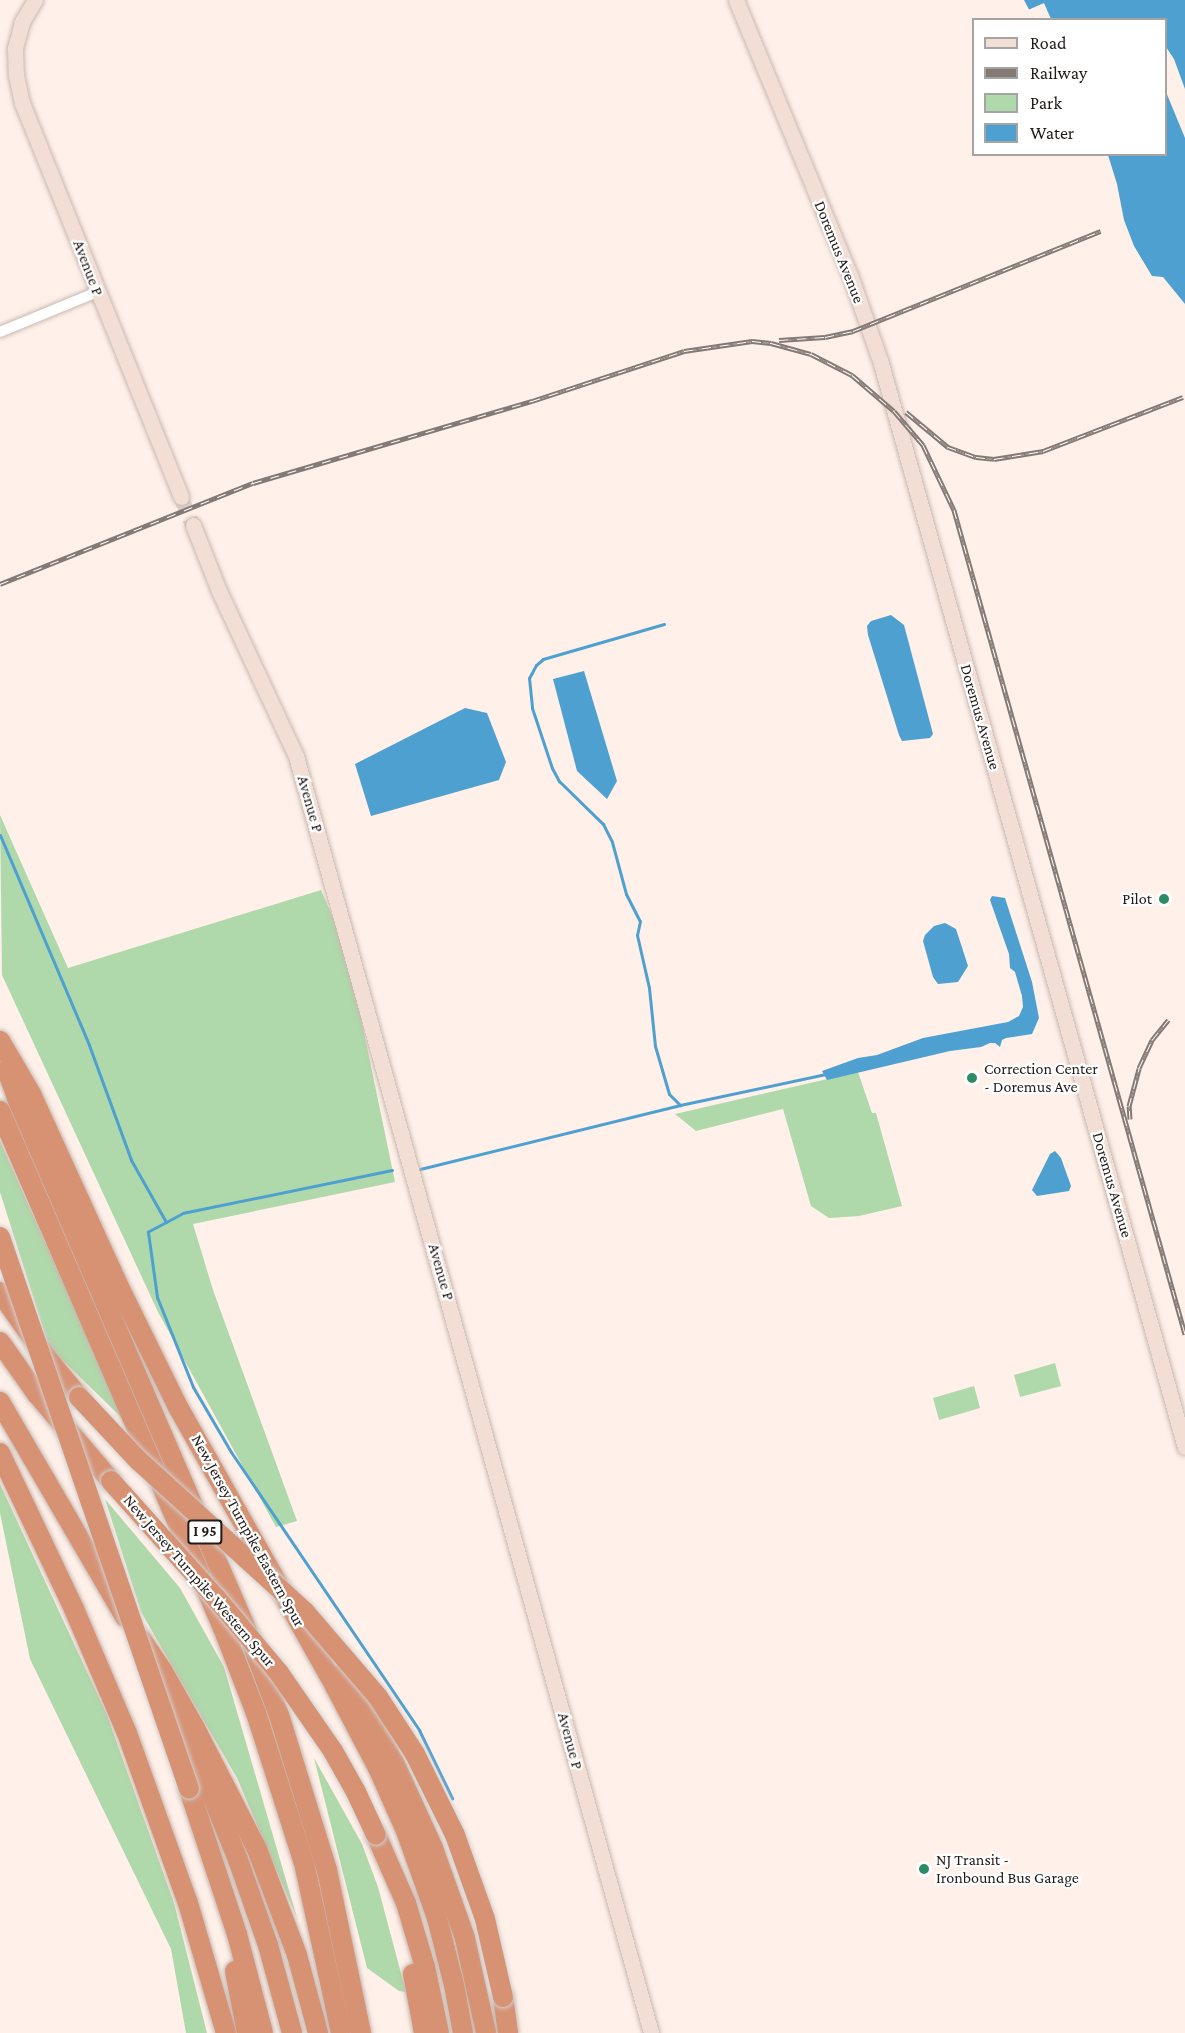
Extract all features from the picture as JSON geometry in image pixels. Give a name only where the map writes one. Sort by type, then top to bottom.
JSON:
[{"type":"highway","name":"New Jersey Turnpike Eastern Spur","points":[[0,1041],[31,1094],[136,1324],[212,1468],[346,1706],[388,1788],[437,1918],[454,1985],[463,2033]]},
{"type":"highway","name":"New Jersey Turnpike Eastern Spur","points":[[0,1047],[17,1098],[222,1572],[271,1694],[301,1780],[327,1870],[361,2033]]},
{"type":"highway","name":"I 95","points":[[0,1111],[190,1550],[256,1713],[304,1863],[341,2033]]},
{"type":"highway","points":[[0,1237],[189,1789],[227,1934],[247,2033]]},
{"type":"highway","points":[[0,1292],[46,1357],[79,1397],[138,1460],[305,1612],[378,1697],[415,1754],[456,1834],[485,1919],[503,1997],[508,2033]]},
{"type":"highway","name":"New Jersey Turnpike Western Spur","points":[[0,1342],[37,1394],[111,1482],[203,1583],[279,1673],[337,1758],[401,1888],[413,1924],[439,2033]]},
{"type":"highway","points":[[0,1402],[127,1620],[174,1689],[247,1828],[286,1922],[318,2033]]},
{"type":"highway","points":[[0,1452],[74,1609],[127,1733],[188,1903],[226,2033]]},
{"type":"highway","points":[[212,1468],[250,1516],[358,1699],[404,1784],[433,1848],[458,1915],[475,1977],[486,2033]]},
{"type":"highway","points":[[127,1620],[230,1839],[261,1923],[292,2033]]},
{"type":"highway","name":"New Jersey Turnpike Western Spur","points":[[376,1835],[408,1952],[424,2033]]},
{"type":"highway","points":[[206,1854],[243,1955],[263,2033]]},
{"type":"street","name":"Avenue P","points":[[34,0],[18,35],[15,62],[22,103],[181,496]]},
{"type":"street","name":"Doremus Avenue","points":[[736,0],[850,275],[880,360],[1185,1447]]},
{"type":"street","points":[[0,332],[97,292]]},
{"type":"street","name":"Avenue P","points":[[193,525],[219,591],[296,756],[651,2033]]},
{"type":"green space","points":[[0,815],[68,968],[321,890],[347,950],[395,1182],[193,1224],[213,1290],[297,1521],[276,1527],[158,1312],[2,975]]},
{"type":"green space","points":[[858,1072],[872,1113],[876,1113],[902,1206],[859,1216],[829,1218],[811,1206],[783,1109],[696,1131],[675,1114]]},
{"type":"green space","points":[[0,1141],[124,1420],[49,1347],[0,1192]]},
{"type":"green space","points":[[1055,1363],[1061,1386],[1020,1397],[1014,1375]]},
{"type":"green space","points":[[974,1386],[980,1408],[939,1420],[933,1398]]},
{"type":"green space","points":[[0,1484],[107,1715],[174,1903],[207,2033],[186,2033],[171,1949],[30,1659],[0,1513]]},
{"type":"green space","points":[[105,1499],[180,1588],[224,1667],[297,1918],[237,1778],[141,1612]]},
{"type":"green space","points":[[314,1758],[362,1844],[378,1887],[406,1992],[399,1991],[367,1968]]},
{"type":"water","points":[[1024,0],[1185,0],[1185,304],[1163,277],[1152,276],[1134,246],[1124,220],[1108,156],[1167,156],[1167,18],[1033,18]]},
{"type":"water","points":[[891,615],[904,625],[933,734],[930,738],[902,741],[899,735],[867,626],[871,621]]},
{"type":"water","points":[[584,671],[617,781],[607,799],[577,771],[553,679]]},
{"type":"water","points":[[465,708],[487,713],[506,762],[499,780],[371,816],[355,764]]},
{"type":"water","points":[[992,896],[1005,898],[1032,982],[1039,1018],[1032,1034],[1006,1038],[1002,1040],[1000,1047],[995,1043],[990,1043],[981,1047],[950,1051],[827,1080],[822,1071],[858,1058],[877,1055],[923,1038],[1008,1022],[1019,1016],[1023,1007],[1022,996],[1015,972],[1010,968],[1009,954],[990,900]]},
{"type":"water","points":[[945,923],[956,929],[968,966],[958,982],[938,984],[933,977],[923,941],[925,935],[934,926]]},
{"type":"water","points":[[1055,1151],[1061,1158],[1071,1186],[1069,1191],[1037,1196],[1032,1190],[1050,1154]]},
{"type":"pier","points":[[1044,3],[1051,18],[1033,18],[1028,10]]},
{"type":"pier","points":[[1167,48],[1174,59],[1185,89],[1185,138],[1167,94]]},
{"type":"waterway","points":[[664,624],[543,659],[536,665],[529,678],[532,708],[552,768],[559,781],[603,824],[612,842],[626,894],[640,921],[637,935],[649,988],[655,1046],[669,1094],[680,1105],[826,1074]]},
{"type":"waterway","points":[[0,835],[89,1045],[131,1160],[166,1222]]},
{"type":"waterway","points":[[420,1169],[680,1105]]},
{"type":"waterway","points":[[392,1170],[183,1213],[148,1232],[157,1297],[193,1387],[231,1452],[419,1730],[452,1798]]},
{"type":"tunnel","points":[[181,497],[193,525]]},
{"type":"railway","points":[[779,340],[825,337],[853,331],[1101,231]]},
{"type":"railway","points":[[0,584],[253,483],[532,401],[684,351],[752,341],[771,343],[811,354],[852,375],[894,411],[923,445],[954,510],[1185,1334]]},
{"type":"railway","points":[[906,412],[948,447],[976,457],[994,459],[1043,451],[1183,397]]},
{"type":"railway","points":[[1130,1119],[1129,1106],[1139,1068],[1152,1040],[1168,1020]]},
{"type":"place","name":"Pilot","points":[[1164,899]]},
{"type":"place","name":"Correction Center - Doremus Ave","points":[[972,1078]]},
{"type":"place","name":"NJ Transit - Ironbound Bus Garage","points":[[924,1869]]}]
